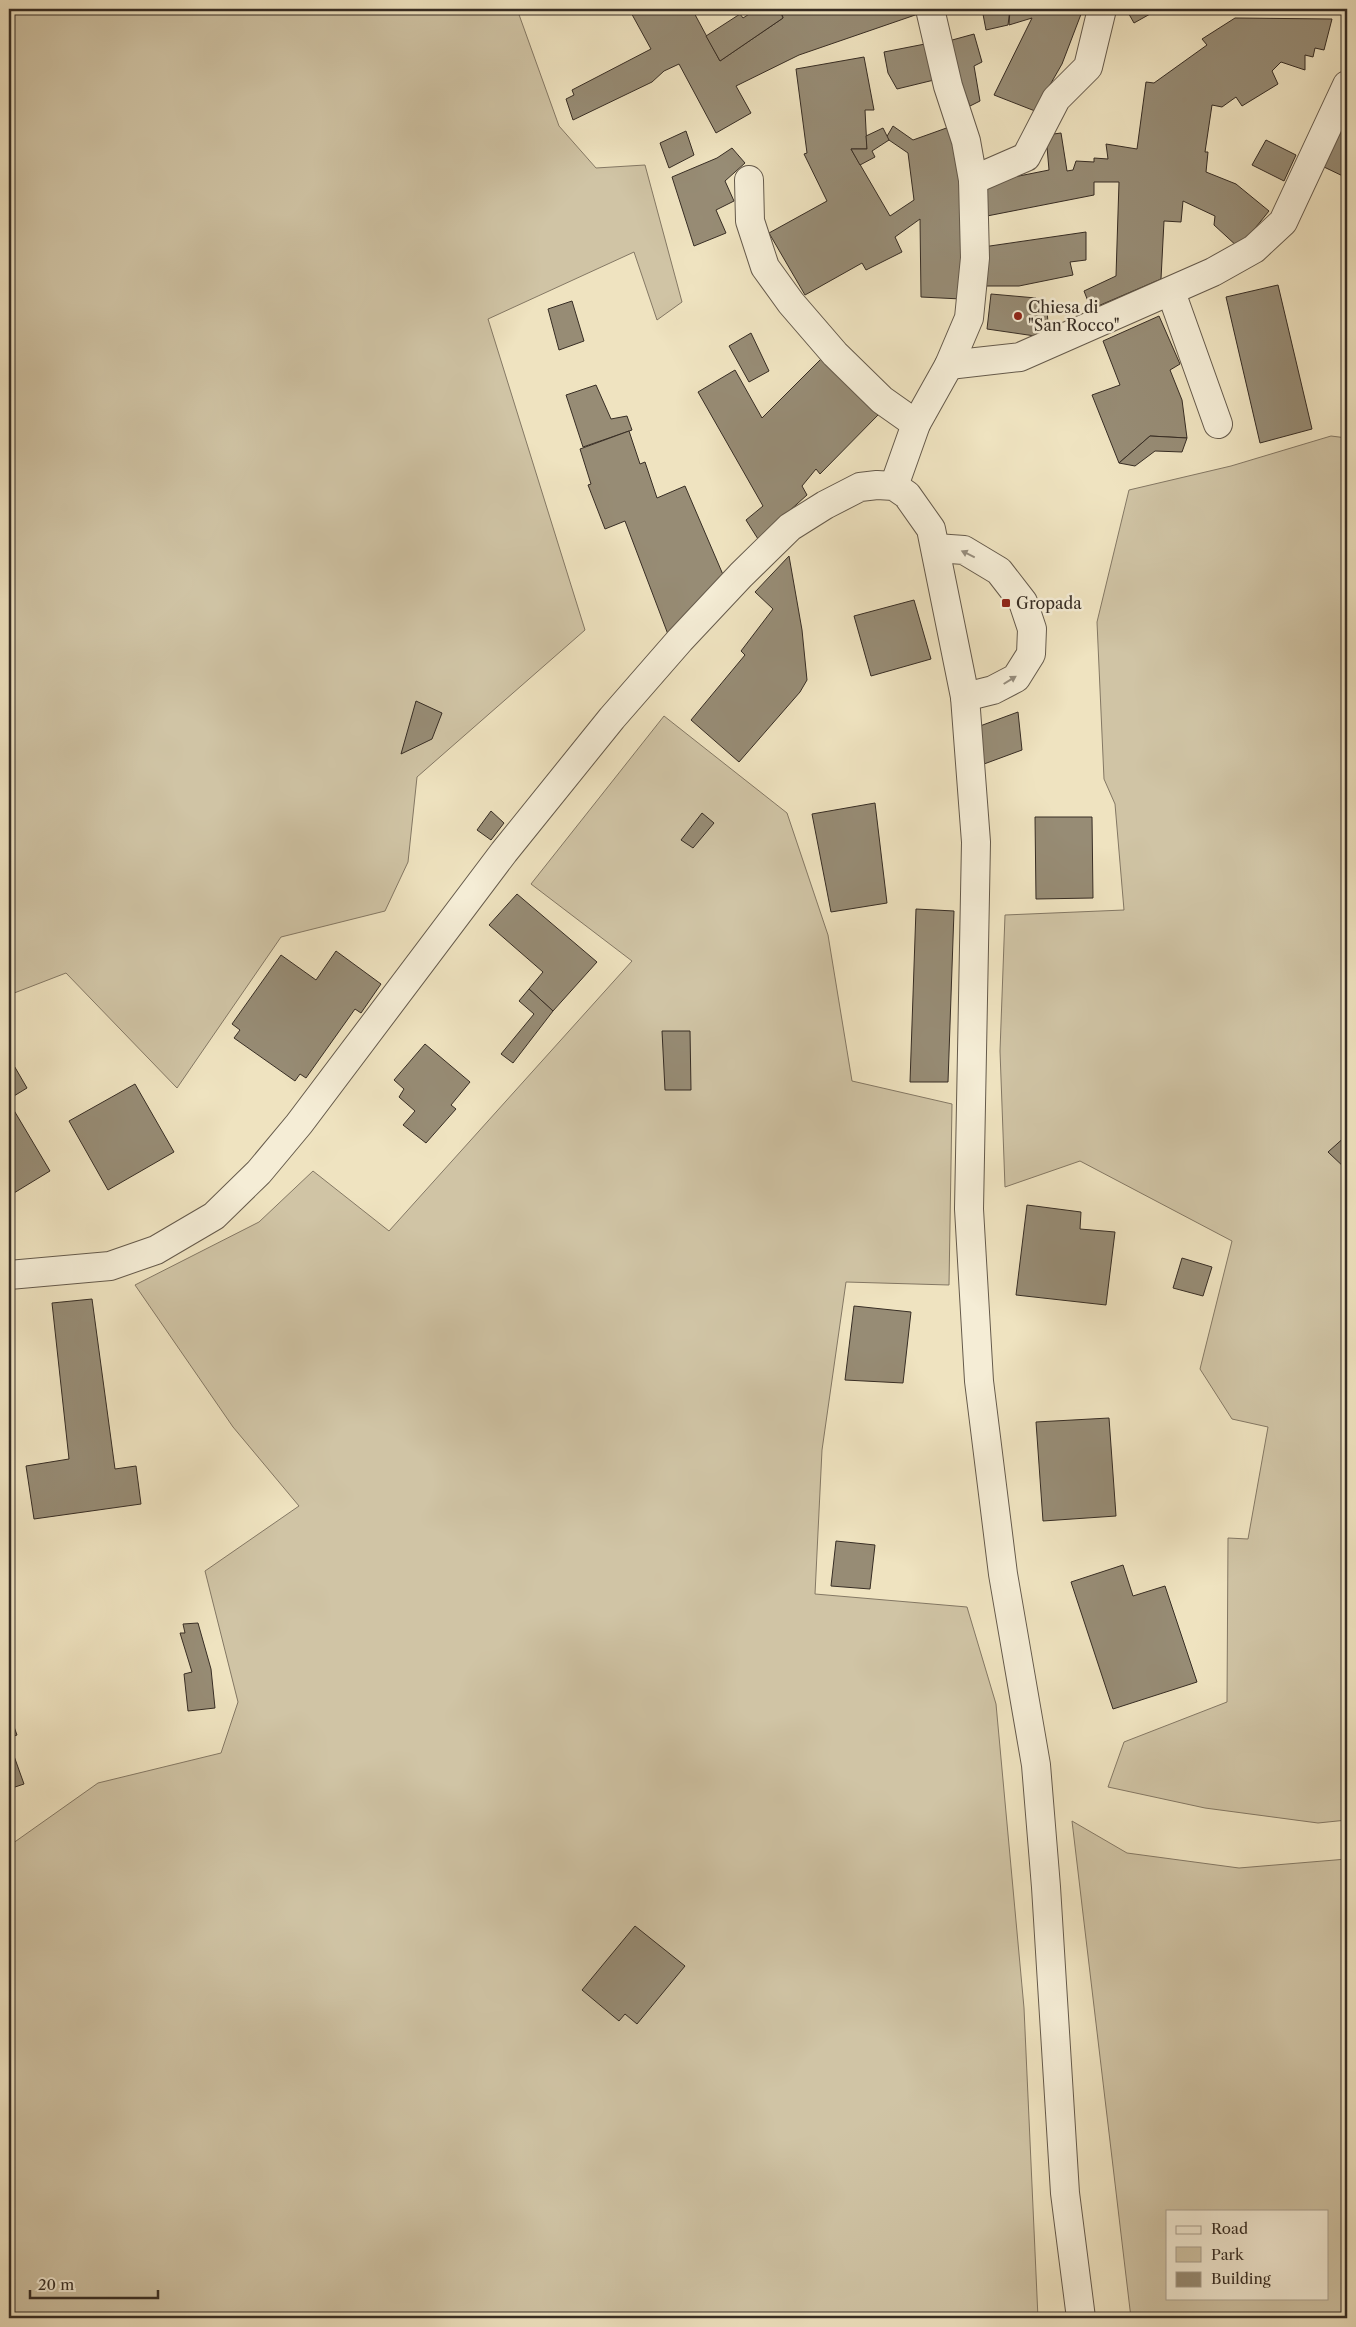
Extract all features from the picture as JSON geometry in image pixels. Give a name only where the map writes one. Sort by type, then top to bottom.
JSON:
[{"type":"street","points":[[894,486],[916,424],[949,365],[969,318],[975,258],[973,180],[966,141],[948,86],[930,9]]},
{"type":"street","points":[[973,180],[1026,158],[1056,98],[1088,67],[1102,9]]},
{"type":"street","points":[[949,365],[1020,357],[1171,292],[1213,272],[1254,249],[1283,222],[1347,85]]},
{"type":"street","points":[[749,180],[750,221],[765,267],[790,303],[835,354],[882,400],[916,424]]},
{"type":"street","points":[[1171,292],[1218,424]]},
{"type":"street","points":[[9,1274],[110,1266],[156,1250],[214,1216],[259,1172],[299,1124],[504,852],[612,718],[686,633],[790,527],[825,505],[860,487],[894,486],[917,506],[931,529],[936,548],[965,697],[976,842],[969,1209],[979,1381],[1003,1574],[1036,1765],[1046,1888],[1065,2193],[1081,2318]]},
{"type":"street","points":[[936,548],[964,550],[999,571],[1022,602],[1032,629],[1032,654],[1016,678],[993,690],[965,697]]},
{"type":"green space","points":[[9,9],[517,9],[559,126],[596,168],[645,165],[682,302],[657,320],[634,252],[488,319],[585,630],[417,777],[408,862],[385,911],[281,937],[177,1088],[66,973],[9,995]]},
{"type":"green space","points":[[1331,436],[1347,438],[1347,1820],[1318,1823],[1205,1808],[1108,1787],[1124,1742],[1227,1702],[1228,1538],[1248,1539],[1268,1427],[1232,1419],[1200,1369],[1232,1241],[1080,1161],[1005,1187],[1000,1051],[1005,915],[1124,910],[1115,804],[1104,779],[1097,622],[1129,490],[1231,466]]},
{"type":"green space","points":[[664,716],[787,813],[828,935],[852,1081],[952,1104],[949,1285],[846,1282],[822,1450],[815,1594],[967,1607],[996,1704],[1024,2008],[1038,2318],[9,2318],[9,1846],[98,1783],[221,1753],[238,1702],[205,1571],[299,1506],[233,1427],[135,1285],[259,1222],[313,1171],[389,1231],[632,961],[531,884]]},
{"type":"green space","points":[[1072,1821],[1127,1853],[1239,1868],[1347,1859],[1347,2318],[1131,2318]]},
{"type":"building","points":[[629,9],[692,9],[720,61],[783,18],[781,9],[920,9],[921,13],[799,55],[736,86],[751,113],[716,133],[679,64],[664,71],[652,82],[573,120],[566,99],[574,95],[572,90],[651,49]]},
{"type":"building","points":[[757,9],[779,9],[783,18],[720,61],[706,36],[740,14],[743,18]]},
{"type":"building","points":[[982,9],[1010,9],[1008,25],[986,30]]},
{"type":"building","points":[[1010,9],[1083,9],[1062,64],[1035,111],[994,95],[1032,18],[1009,25]]},
{"type":"building","points":[[1126,9],[1159,9],[1134,23]]},
{"type":"building","points":[[1235,18],[1332,19],[1324,50],[1315,48],[1313,57],[1305,55],[1305,70],[1281,62],[1272,71],[1278,84],[1242,106],[1236,97],[1222,107],[1212,105],[1205,152],[1208,152],[1206,172],[1236,184],[1269,211],[1239,248],[1214,225],[1215,216],[1183,201],[1181,222],[1164,221],[1161,279],[1091,309],[1084,291],[1116,276],[1119,182],[1094,182],[1094,195],[987,216],[984,188],[1004,179],[1049,170],[1046,135],[1061,133],[1067,171],[1073,170],[1076,161],[1094,162],[1094,158],[1108,159],[1106,144],[1137,149],[1146,82],[1154,83],[1207,45],[1202,39]]},
{"type":"building","points":[[974,34],[982,62],[974,66],[980,101],[970,106],[945,42]]},
{"type":"building","points":[[925,44],[934,80],[897,89],[888,73],[884,52]]},
{"type":"building","points":[[864,57],[874,110],[865,110],[867,149],[851,149],[890,216],[914,200],[908,153],[886,138],[893,126],[913,140],[952,126],[966,216],[961,299],[921,297],[920,219],[895,237],[902,252],[866,270],[862,263],[805,295],[769,233],[827,201],[804,154],[807,153],[796,69]]},
{"type":"building","points":[[883,128],[889,140],[872,151],[875,157],[860,165],[851,149],[867,149],[866,136]]},
{"type":"building","points":[[686,131],[694,155],[669,168],[660,143]]},
{"type":"building","points":[[1340,131],[1347,135],[1347,178],[1324,167]]},
{"type":"building","points":[[1266,140],[1296,155],[1284,181],[1252,165]]},
{"type":"building","points":[[732,148],[745,163],[725,181],[734,201],[716,210],[726,233],[694,246],[672,177],[717,158]]},
{"type":"building","points":[[1086,232],[1086,260],[1070,262],[1073,275],[1019,286],[981,286],[983,247]]},
{"type":"building","points":[[1278,285],[1312,429],[1260,443],[1226,297]]},
{"type":"building","name":"Chiesa di \"San Rocco\"","points":[[991,294],[1036,298],[1047,310],[1048,323],[1035,336],[987,329]]},
{"type":"building","points":[[572,301],[584,341],[559,350],[548,309]]},
{"type":"building","points":[[1159,316],[1180,364],[1170,370],[1182,400],[1187,438],[1150,436],[1119,463],[1092,395],[1120,385],[1103,341]]},
{"type":"building","points":[[751,333],[769,371],[749,382],[729,346]]},
{"type":"building","points":[[822,358],[878,415],[820,474],[816,469],[802,486],[807,495],[758,539],[746,520],[763,506],[698,392],[735,370],[762,418]]},
{"type":"building","points":[[596,385],[611,419],[627,416],[632,430],[583,447],[566,395]]},
{"type":"building","points":[[629,431],[640,464],[645,462],[657,498],[685,486],[724,577],[669,637],[625,521],[605,529],[588,485],[591,484],[580,449]]},
{"type":"building","points":[[1150,436],[1187,438],[1182,452],[1155,451],[1135,466],[1119,463]]},
{"type":"building","points":[[789,556],[802,630],[807,680],[800,692],[739,762],[691,720],[745,655],[741,651],[773,609],[755,592]]},
{"type":"building","points":[[914,600],[931,659],[871,676],[854,616]]},
{"type":"building","points":[[416,701],[442,713],[432,739],[401,754]]},
{"type":"building","points":[[1018,712],[1022,750],[984,764],[980,726]]},
{"type":"building","points":[[875,803],[887,903],[831,912],[812,814]]},
{"type":"building","points":[[491,811],[504,823],[491,840],[477,830]]},
{"type":"building","points":[[702,813],[714,823],[693,848],[681,840]]},
{"type":"building","points":[[1035,817],[1092,817],[1093,898],[1036,899]]},
{"type":"building","points":[[517,894],[597,962],[553,1011],[529,989],[543,972],[489,925]]},
{"type":"building","points":[[916,909],[954,911],[948,1082],[910,1082]]},
{"type":"building","points":[[336,951],[381,984],[361,1013],[355,1009],[306,1078],[300,1074],[295,1081],[234,1038],[240,1030],[232,1024],[281,955],[316,980]]},
{"type":"building","points":[[529,989],[553,1011],[513,1063],[501,1054],[534,1014],[519,1001]]},
{"type":"building","points":[[662,1031],[690,1031],[691,1090],[665,1090]]},
{"type":"building","points":[[425,1044],[470,1082],[451,1105],[456,1109],[426,1143],[403,1125],[415,1111],[399,1097],[404,1089],[394,1080]]},
{"type":"building","points":[[9,1057],[27,1088],[9,1099]]},
{"type":"building","points":[[135,1084],[174,1152],[108,1190],[69,1121]]},
{"type":"building","points":[[9,1102],[50,1171],[9,1196]]},
{"type":"building","points":[[1347,1135],[1347,1170],[1328,1152]]},
{"type":"building","points":[[1027,1205],[1081,1212],[1080,1229],[1115,1232],[1106,1305],[1016,1295]]},
{"type":"building","points":[[1182,1258],[1212,1267],[1203,1296],[1173,1288]]},
{"type":"building","points":[[92,1299],[115,1469],[136,1466],[141,1504],[34,1519],[26,1466],[69,1459],[52,1303]]},
{"type":"building","points":[[854,1306],[911,1312],[903,1383],[845,1380]]},
{"type":"building","points":[[1109,1418],[1116,1516],[1043,1521],[1036,1422]]},
{"type":"building","points":[[836,1541],[875,1545],[870,1589],[831,1586]]},
{"type":"building","points":[[1123,1565],[1133,1596],[1165,1586],[1197,1682],[1113,1709],[1071,1582]]},
{"type":"building","points":[[198,1623],[211,1669],[215,1708],[188,1711],[184,1674],[192,1672],[180,1633],[185,1633],[183,1624]]},
{"type":"building","points":[[9,1713],[17,1735],[9,1738]]},
{"type":"building","points":[[9,1742],[24,1784],[9,1789]]},
{"type":"building","points":[[635,1926],[685,1966],[637,2024],[625,2014],[619,2021],[582,1990]]},
{"type":"place","name":"Chiesa di \"San Rocco\"","points":[[1018,316]]},
{"type":"place","name":"Gropada","points":[[1006,603]]}]
